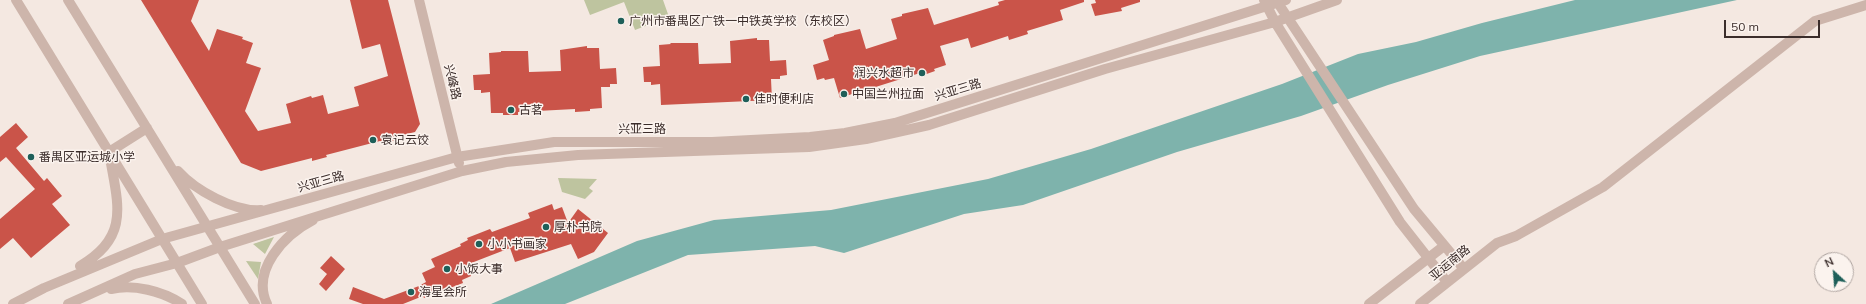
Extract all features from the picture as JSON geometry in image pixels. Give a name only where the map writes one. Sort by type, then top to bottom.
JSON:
[{"type":"street","points":[[16,0],[202,304]]},
{"type":"street","points":[[68,0],[255,304]]},
{"type":"street","name":"兴峰路","points":[[419,0],[457,157],[462,171]]},
{"type":"street","name":"兴亚三路","points":[[68,304],[135,274],[177,263],[337,208],[462,171],[506,162],[578,155],[809,146],[866,139],[929,125],[1105,69],[1275,22],[1337,0]]},
{"type":"street","points":[[1280,1],[1288,17],[1414,210],[1464,269]]},
{"type":"street","name":"兴亚三路","points":[[13,304],[44,288],[162,239],[457,157],[554,142],[712,142],[810,137],[845,133],[895,123],[1265,4],[1280,1]]},
{"type":"street","points":[[1265,4],[1400,222],[1447,282]]},
{"type":"street","name":"亚运南路","points":[[1420,304],[1497,243],[1516,236],[1603,187],[1815,21],[1866,5]]},
{"type":"street","points":[[109,152],[147,128]]},
{"type":"street","points":[[161,151],[193,185],[225,203],[254,210],[274,208]]},
{"type":"street","points":[[44,288],[98,255],[112,238],[118,217],[109,152]]},
{"type":"street","points":[[267,304],[262,290],[262,283],[271,258],[278,248],[308,223],[337,208]]},
{"type":"street","name":"亚运南路","points":[[1369,304],[1444,246]]},
{"type":"street","points":[[95,292],[121,287],[138,288],[159,292],[182,304]]},
{"type":"green space","points":[[584,0],[663,0],[669,17],[635,30],[624,2],[590,15]]},
{"type":"green space","points":[[558,178],[597,179],[589,188],[593,191],[585,199],[562,192]]},
{"type":"green space","points":[[274,237],[265,254],[253,244]]},
{"type":"green space","points":[[246,261],[261,262],[258,279]]},
{"type":"water","points":[[1575,0],[1737,0],[1480,56],[1388,85],[1301,116],[1177,152],[1023,205],[964,214],[844,253],[815,246],[688,255],[565,304],[491,304],[637,241],[714,220],[831,210],[988,179],[1091,149],[1282,84],[1358,54],[1416,42],[1482,23]]},
{"type":"building","points":[[141,0],[199,0],[191,21],[209,51],[217,29],[243,37],[242,39],[253,43],[246,63],[261,68],[245,111],[258,131],[291,123],[286,104],[311,96],[312,98],[323,95],[328,114],[359,106],[354,87],[388,76],[380,44],[362,49],[350,0],[388,0],[420,124],[415,132],[394,137],[395,140],[381,144],[380,141],[326,155],[327,157],[312,161],[312,158],[261,171],[241,163]]},
{"type":"building","points":[[1005,0],[1084,0],[1084,2],[1060,10],[1063,20],[1027,31],[1028,34],[1009,40],[1008,36],[971,48],[968,38],[940,46],[946,65],[921,76],[920,73],[866,90],[867,92],[852,97],[852,94],[840,98],[834,78],[817,80],[813,65],[829,60],[823,40],[834,35],[860,29],[866,49],[897,39],[891,19],[902,16],[902,14],[928,8],[934,25],[999,5],[998,2]]},
{"type":"building","points":[[1095,0],[1140,0],[1140,2],[1121,8],[1122,11],[1095,16],[1091,4],[1096,3]]},
{"type":"building","points":[[757,38],[757,40],[769,40],[770,61],[786,60],[787,75],[780,76],[780,79],[771,79],[772,100],[661,105],[660,84],[651,85],[651,82],[644,82],[643,67],[660,66],[659,45],[671,44],[670,43],[698,43],[699,64],[731,63],[730,41]]},
{"type":"building","points":[[587,46],[587,48],[599,48],[600,69],[616,68],[617,84],[610,84],[610,87],[601,87],[602,108],[590,109],[590,111],[575,112],[575,109],[518,112],[518,115],[503,115],[503,113],[491,113],[490,92],[481,93],[481,90],[474,90],[473,75],[490,74],[489,53],[501,51],[528,51],[529,72],[561,71],[560,50]]},
{"type":"building","points":[[16,123],[28,137],[16,148],[44,181],[47,178],[62,196],[52,204],[70,225],[31,258],[13,238],[0,249],[0,219],[35,189],[6,157],[0,162],[0,137]]},
{"type":"building","points":[[552,204],[554,210],[562,207],[568,223],[578,209],[608,233],[594,252],[578,259],[571,244],[515,262],[510,248],[466,265],[471,276],[462,280],[463,283],[424,298],[423,296],[403,304],[363,304],[349,299],[353,287],[384,299],[419,286],[426,282],[422,273],[435,267],[431,259],[461,246],[460,244],[468,240],[467,238],[490,229],[492,232],[530,218],[528,213]]},
{"type":"building","points":[[331,256],[345,269],[326,291],[319,284],[327,274],[320,268]]},
{"type":"place","name":"广州市番禺区广铁一中铁英学校（东校区）","points":[[621,21]]},
{"type":"place","name":"润兴水超市","points":[[922,73]]},
{"type":"place","name":"中国兰州拉面","points":[[844,94]]},
{"type":"place","name":"佳时便利店","points":[[746,99]]},
{"type":"place","name":"古茗","points":[[511,110]]},
{"type":"place","name":"袁记云饺","points":[[373,140]]},
{"type":"place","name":"番禺区亚运城小学","points":[[31,157]]},
{"type":"place","name":"厚朴书院","points":[[546,227]]},
{"type":"place","name":"小小书画家","points":[[479,244]]},
{"type":"place","name":"小饭大事","points":[[447,269]]},
{"type":"place","name":"海星会所","points":[[411,292]]}]
